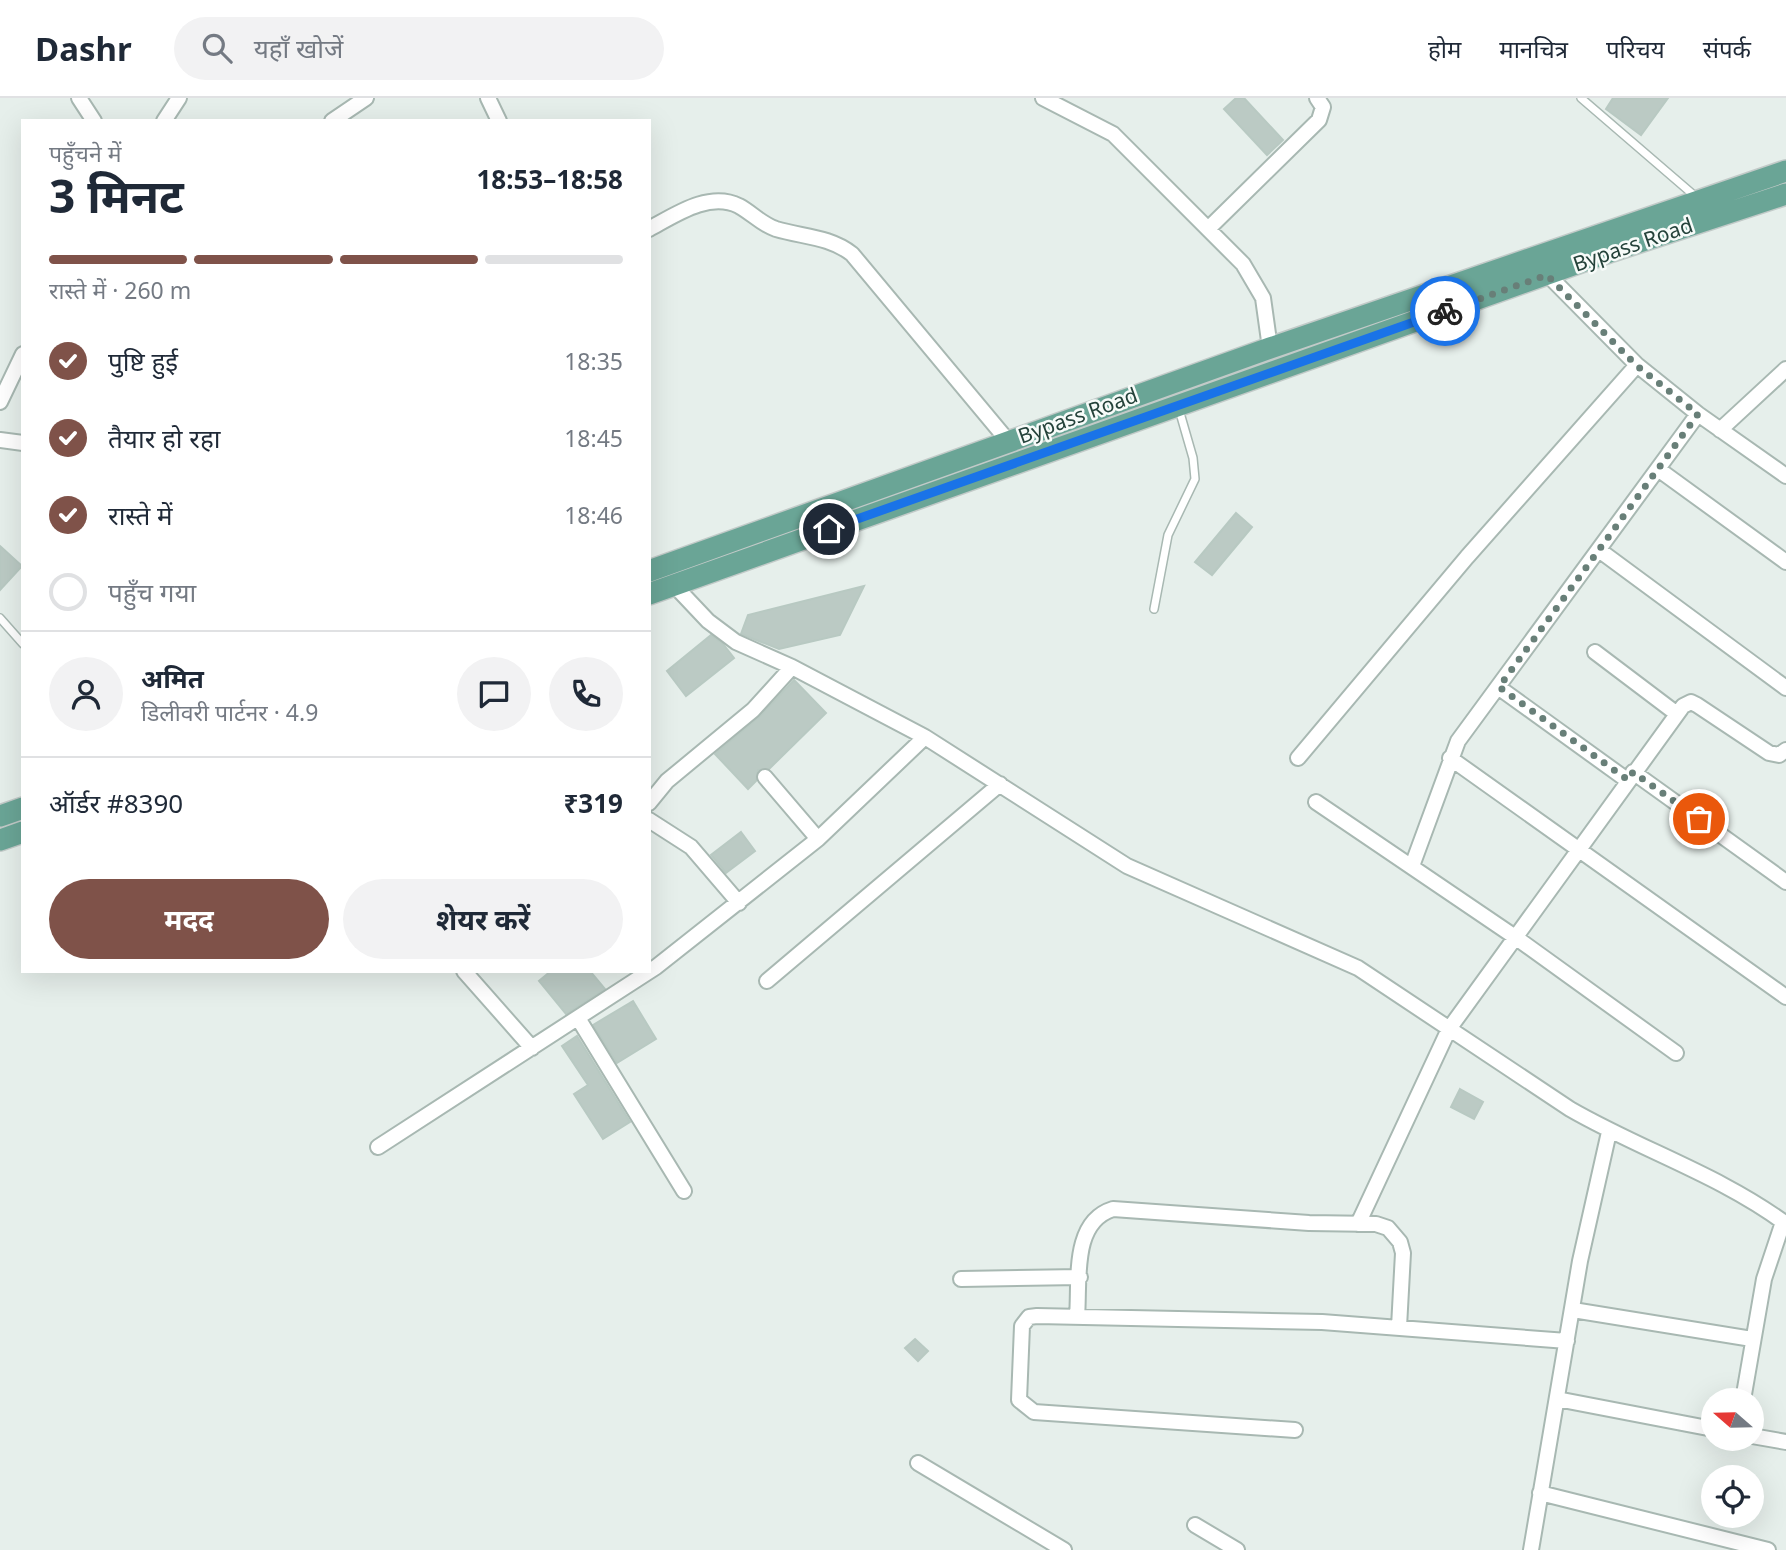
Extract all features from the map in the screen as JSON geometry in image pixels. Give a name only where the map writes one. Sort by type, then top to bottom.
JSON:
[{"type":"main road","name":"Bypass Road","points":[[651,570],[1270,348],[1786,171]]},
{"type":"main road","name":"Bypass Road","points":[[651,593],[1547,275],[1786,194]]},
{"type":"main road","points":[[0,816],[21,809]]},
{"type":"main road","points":[[0,840],[21,833]]},
{"type":"street","points":[[79,98],[93,119]]},
{"type":"street","points":[[165,119],[179,98]]},
{"type":"street","points":[[335,119],[366,98]]},
{"type":"street","points":[[488,98],[498,119]]},
{"type":"street","points":[[1043,98],[1112,134],[1243,264],[1256,283],[1267,316],[1270,348]]},
{"type":"street","points":[[1209,228],[1319,120],[1323,107],[1317,98]]},
{"type":"street","points":[[651,228],[685,209],[713,201],[742,207],[775,229],[840,244],[852,254],[1008,441]]},
{"type":"street","points":[[1547,275],[1636,365],[1698,414],[1786,475]]},
{"type":"street","points":[[0,402],[21,358]]},
{"type":"street","points":[[1298,758],[1466,557],[1636,365]]},
{"type":"street","points":[[1720,430],[1786,369]]},
{"type":"street","points":[[1412,866],[1458,741],[1698,414]]},
{"type":"street","points":[[0,440],[21,443]]},
{"type":"street","points":[[1658,469],[1786,562]]},
{"type":"street","points":[[1600,550],[1786,688]]},
{"type":"street","points":[[674,584],[708,621],[736,642],[792,667],[925,737],[1127,866],[1341,959],[1570,1110],[1609,1132],[1732,1188],[1785,1223],[1765,1279],[1745,1388]]},
{"type":"street","points":[[1595,652],[1677,714]]},
{"type":"street","points":[[651,800],[667,780],[753,710],[792,667]]},
{"type":"street","points":[[1499,687],[1786,882]]},
{"type":"street","points":[[1358,1224],[1449,1029],[1683,706],[1691,702],[1769,753],[1779,755],[1786,750]]},
{"type":"street","points":[[653,962],[738,903],[818,839],[925,737]]},
{"type":"street","points":[[1450,758],[1786,997]]},
{"type":"street","points":[[765,777],[818,839]]},
{"type":"street","points":[[767,981],[1000,784]]},
{"type":"street","points":[[1316,802],[1515,937],[1676,1053]]},
{"type":"street","points":[[651,821],[691,847],[738,903]]},
{"type":"street","points":[[466,973],[532,1048]]},
{"type":"street","points":[[378,1147],[578,1018],[638,973]]},
{"type":"street","points":[[578,1018],[684,1191]]},
{"type":"street","points":[[1531,1550],[1580,1261],[1609,1132]]},
{"type":"street","points":[[1077,1317],[1083,1238],[1089,1225],[1102,1213],[1113,1209],[1376,1224],[1388,1228],[1400,1242],[1403,1253],[1399,1327]]},
{"type":"street","points":[[961,1279],[1080,1277]]},
{"type":"street","points":[[1573,1310],[1752,1339]]},
{"type":"street","points":[[1295,1430],[1047,1415],[1028,1410],[1019,1401],[1024,1320],[1037,1316],[1399,1327],[1567,1341]]},
{"type":"street","points":[[1556,1399],[1701,1427]]},
{"type":"street","points":[[1764,1438],[1786,1443]]},
{"type":"street","points":[[918,1463],[1064,1550]]},
{"type":"street","points":[[1540,1493],[1768,1550]]},
{"type":"street","points":[[1195,1525],[1237,1550]]},
{"type":"lane","points":[[1581,98],[1699,200]]},
{"type":"lane","points":[[1154,609],[1168,535],[1195,480],[1193,458],[1178,405]]},
{"type":"lane","points":[[0,618],[21,642]]},
{"type":"building","points":[[1236,98],[1244,98],[1283,140],[1267,155],[1224,109]]},
{"type":"building","points":[[1613,98],[1668,98],[1641,135],[1606,109]]},
{"type":"building","points":[[1236,513],[1252,527],[1212,575],[1195,562]]},
{"type":"building","points":[[0,546],[21,567],[0,590]]},
{"type":"building","points":[[864,586],[840,635],[779,649],[741,634],[748,615]]},
{"type":"building","points":[[711,635],[723,644],[734,658],[686,696],[667,671]]},
{"type":"building","points":[[794,680],[826,713],[769,769],[758,770],[756,781],[748,789],[715,754],[759,717]]},
{"type":"building","points":[[741,832],[755,851],[726,873],[711,855]]},
{"type":"building","points":[[549,973],[592,973],[605,989],[566,1014],[539,981]]},
{"type":"building","points":[[633,1001],[656,1039],[617,1063],[593,1025]]},
{"type":"building","points":[[577,1036],[630,1122],[603,1139],[574,1094],[588,1085],[562,1046]]},
{"type":"building","points":[[1460,1089],[1483,1102],[1474,1119],[1451,1107]]},
{"type":"building","points":[[915,1339],[928,1351],[918,1361],[905,1348]]},
{"type":"way so far","points":[[1445,311],[1547,275],[1636,365],[1698,414],[1499,687],[1628,780],[1633,772],[1699,819]]},
{"type":"route","points":[[829,529],[1445,311]]}]
